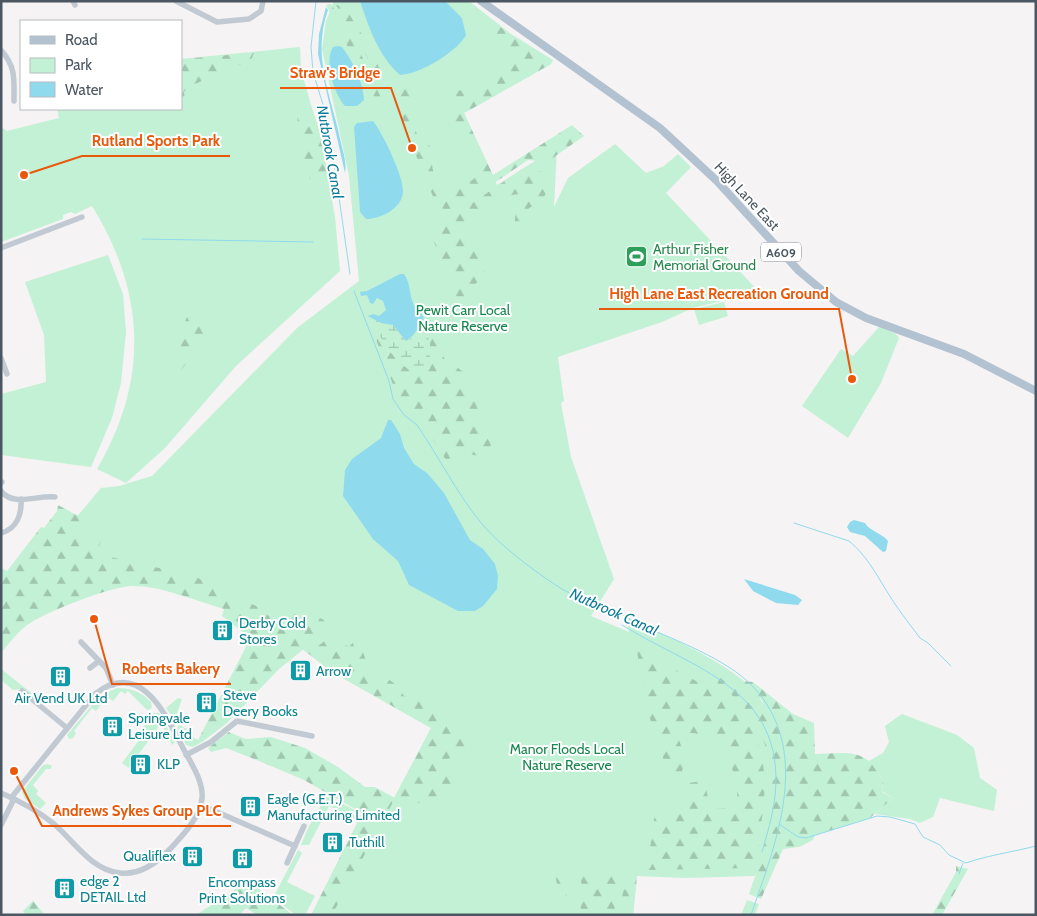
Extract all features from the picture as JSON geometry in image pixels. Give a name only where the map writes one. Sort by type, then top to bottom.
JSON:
[{"type":"main road","name":"High Lane East","points":[[481,1],[660,128],[717,181],[796,268],[836,302],[866,318],[964,354],[1036,391]]},
{"type":"street","points":[[176,1],[220,23],[253,18],[261,11],[263,1]]},
{"type":"street","points":[[2,51],[12,65],[17,93],[14,101]]},
{"type":"street","points":[[1,248],[69,219],[82,217]]},
{"type":"street","points":[[1,358],[7,374]]},
{"type":"street","points":[[44,496],[45,488]]},
{"type":"street","points":[[1,491],[10,499],[54,497]]},
{"type":"street","points":[[1,533],[11,529],[21,516],[21,500]]},
{"type":"street","points":[[81,642],[108,672],[112,684]]},
{"type":"street","points":[[90,668],[99,660]]},
{"type":"street","points":[[1,793],[12,798],[54,824],[99,866],[112,872],[126,873],[148,867],[161,858],[191,824],[201,805],[200,785],[186,755],[155,699],[136,686],[112,684],[95,694],[67,728],[12,798],[1,825]]},
{"type":"street","points":[[22,691],[67,728]]},
{"type":"street","points":[[186,755],[211,742],[236,721],[254,728],[312,736]]},
{"type":"street","points":[[201,805],[295,846]]},
{"type":"street","points":[[287,864],[304,826]]},
{"type":"green space","name":"Manor Floods Local Nature Reserve","points":[[334,1],[469,1],[511,34],[553,60],[551,64],[464,113],[497,185],[557,147],[554,207],[568,178],[615,144],[646,173],[664,166],[678,154],[691,167],[666,193],[763,296],[722,301],[693,308],[662,322],[558,357],[564,401],[561,403],[571,457],[614,579],[591,616],[629,632],[626,617],[702,654],[741,678],[755,691],[763,704],[755,710],[735,693],[752,714],[764,736],[771,758],[774,780],[774,804],[770,827],[755,876],[685,878],[637,876],[633,915],[332,915],[431,728],[332,672],[267,622],[157,588],[64,532],[101,488],[119,486],[152,476],[297,328],[359,281],[349,176],[322,49],[326,21]]},
{"type":"green space","points":[[331,4],[359,50],[382,100],[376,101],[326,5]]},
{"type":"green space","points":[[336,5],[344,6],[368,44],[391,93],[386,97],[363,49]]},
{"type":"green space","points":[[499,26],[551,64],[466,112],[443,95],[445,91],[468,90],[514,65],[509,49],[488,32]]},
{"type":"green space","points":[[300,47],[301,70],[321,139],[335,217],[340,271],[236,366],[165,448],[126,483],[97,469],[114,436],[126,403],[133,370],[134,337],[131,304],[123,271],[110,239],[92,206],[75,214],[71,212],[63,215],[63,219],[1,242],[1,127],[7,131],[59,118],[57,110],[182,110],[182,59]]},
{"type":"green space","points":[[254,53],[251,60],[188,87],[184,92],[185,101],[182,98],[182,59]]},
{"type":"green space","points":[[408,83],[413,91],[407,111],[417,134],[432,148],[432,168],[436,178],[449,191],[474,179],[481,163],[470,139],[447,117],[464,113],[493,175],[572,125],[584,136],[547,162],[528,160],[457,208],[446,210],[437,206],[395,105]]},
{"type":"green space","points":[[312,109],[320,132],[328,175],[315,182],[310,179],[301,155],[297,114]]},
{"type":"green space","points":[[524,168],[554,174],[542,202],[529,208],[521,228],[514,229],[516,210],[521,194],[505,197],[497,201],[478,218],[468,233],[480,255],[480,265],[485,273],[459,303],[434,242],[441,240],[437,227]]},
{"type":"green space","points":[[108,255],[123,294],[126,332],[121,383],[112,418],[91,467],[1,455],[1,394],[46,382],[44,335],[25,282]]},
{"type":"green space","points":[[724,302],[728,316],[699,325],[694,309]]},
{"type":"green space","points":[[368,315],[381,323],[393,325],[404,339],[409,340],[424,323],[430,344],[430,369],[418,374],[401,364],[388,349]]},
{"type":"green space","points":[[187,317],[213,330],[177,375],[175,374],[183,326]]},
{"type":"green space","points":[[370,317],[406,342],[428,322],[436,331],[444,358],[465,373],[491,445],[483,457],[464,453],[446,460],[421,421],[407,410],[398,398],[368,318]]},
{"type":"green space","points":[[880,326],[896,334],[899,338],[881,383],[848,438],[802,406],[841,349],[853,356]]},
{"type":"green space","points":[[58,505],[82,518],[72,529],[85,539],[97,534],[102,539],[97,550],[102,555],[194,576],[258,607],[283,627],[297,607],[324,620],[325,632],[279,669],[227,723],[202,742],[198,740],[249,641],[248,636],[222,616],[224,609],[155,588],[121,587],[78,601],[36,620],[20,631],[1,653],[1,568],[7,571],[41,527],[44,528],[57,511]]},
{"type":"green space","points":[[332,636],[349,647],[354,641],[362,649],[369,670],[394,683],[404,696],[426,703],[441,713],[468,743],[439,768],[455,775],[450,790],[439,799],[425,803],[409,803],[405,809],[393,802],[332,915],[311,915],[362,813],[304,780],[259,761],[226,748],[211,752],[208,748],[229,732],[245,739],[271,737],[305,748],[338,767],[365,787],[375,787],[395,798],[431,728],[332,672],[308,653]]},
{"type":"green space","points":[[636,648],[725,697],[750,727],[762,758],[764,775],[763,811],[758,851],[751,868],[647,870],[655,813],[663,814],[667,820],[678,812],[687,811],[686,787],[689,783],[702,781],[706,788],[709,802],[715,809],[736,808],[737,794],[736,780],[724,754],[716,744],[704,736],[692,733],[677,734],[684,754],[684,764],[680,774],[671,772],[653,729]]},
{"type":"green space","points":[[1,669],[34,695],[38,693],[40,696],[34,698],[20,689],[13,690],[1,680]]},
{"type":"green space","points":[[716,675],[736,689],[755,710],[763,704],[762,700],[742,681],[753,682],[793,714],[814,723],[815,754],[850,754],[863,757],[869,761],[883,780],[882,792],[893,798],[870,818],[815,835],[813,840],[799,847],[783,849],[761,899],[749,894],[767,834],[771,805],[772,777],[767,750],[756,725],[738,701],[712,679]]},
{"type":"green space","points":[[117,688],[140,693],[151,702],[152,708],[147,710],[128,691],[125,694],[121,691],[113,701],[104,694]]},
{"type":"green space","points":[[178,698],[182,699],[176,716],[173,718],[166,708]]},
{"type":"green space","points":[[97,699],[102,703],[96,711],[92,708],[74,731],[76,733],[73,738],[69,739],[67,735]]},
{"type":"green space","points":[[153,713],[159,713],[175,742],[172,745],[161,723],[129,768],[122,763],[143,735],[140,732]]},
{"type":"green space","points":[[902,714],[957,735],[974,748],[980,778],[997,790],[994,811],[940,798],[933,817],[920,823],[910,819],[875,814],[893,798],[882,791],[883,780],[869,761],[883,753],[889,742],[885,726]]},
{"type":"green space","points":[[179,725],[187,729],[185,733],[202,742],[193,747],[186,745],[177,728]]},
{"type":"green space","points":[[48,764],[52,766],[50,769],[46,769],[33,785],[38,791],[36,794],[46,803],[40,809],[25,799],[22,792],[43,765]]},
{"type":"green space","points":[[327,795],[360,813],[357,820],[329,806],[309,845],[301,845],[308,828]]},
{"type":"green space","points":[[298,850],[302,853],[287,882],[315,896],[305,915],[296,915],[273,898]]},
{"type":"green space","points":[[577,865],[584,868],[589,876],[618,873],[614,915],[583,915],[578,899],[584,894]]},
{"type":"green space","points":[[956,866],[968,869],[942,915],[932,915],[956,872]]},
{"type":"green space","points":[[558,870],[568,885],[566,899],[571,902],[573,915],[567,915],[556,880]]},
{"type":"green space","points":[[625,874],[637,876],[633,915],[620,915]]},
{"type":"green space","points":[[255,886],[293,915],[257,915],[246,908],[239,915],[196,915],[239,887]]},
{"type":"green space","points":[[747,900],[759,904],[755,915],[741,915]]},
{"type":"green space","points":[[33,901],[45,915],[26,915],[23,911]]},
{"type":"water","points":[[360,1],[445,1],[462,18],[466,35],[455,48],[437,61],[417,71],[400,75],[380,50]]},
{"type":"water","points":[[326,7],[328,10],[323,27],[322,61],[346,166],[345,173],[318,54],[319,34]]},
{"type":"water","points":[[333,47],[342,47],[354,65],[359,79],[364,100],[357,106],[345,106],[334,86],[330,68],[330,53]]},
{"type":"water","points":[[373,121],[392,155],[400,176],[403,192],[402,198],[395,208],[384,215],[366,219],[360,212],[354,127],[357,123]]},
{"type":"water","points":[[400,274],[404,274],[406,277],[414,305],[424,317],[422,325],[406,341],[393,325],[381,323],[368,316],[373,314],[379,316],[386,310],[383,301],[377,298],[373,304],[370,303],[367,295],[361,296],[360,292],[367,291]]},
{"type":"water","points":[[388,420],[391,420],[400,434],[404,448],[414,464],[427,473],[444,493],[470,540],[483,549],[495,564],[498,576],[497,589],[483,606],[475,611],[458,611],[409,585],[398,561],[373,539],[343,496],[345,470],[352,459],[381,438]]},
{"type":"water","points":[[854,520],[865,523],[869,528],[885,538],[888,541],[886,551],[883,552],[865,536],[850,532],[847,527]]},
{"type":"water","points":[[744,579],[795,595],[802,600],[798,605],[776,603],[753,591]]},
{"type":"waterway","name":"Nutbrook Canal","points":[[316,1],[311,47],[313,72],[328,121],[350,274]]},
{"type":"waterway","points":[[142,239],[313,242]]},
{"type":"waterway","name":"Nutbrook Canal","points":[[354,291],[389,381],[393,399],[404,415],[417,425],[464,500],[482,524],[507,549],[562,589],[692,647],[735,671],[757,691],[774,716],[783,744],[786,772],[784,801],[770,860],[751,915]]},
{"type":"waterway","points":[[794,523],[849,541],[855,546],[870,564],[920,638],[928,643],[951,666]]},
{"type":"waterway","points":[[622,625],[730,687],[751,707],[766,730],[775,760],[775,796],[762,852]]},
{"type":"waterway","points":[[779,824],[798,837],[806,838],[877,816],[890,817],[915,824],[923,837],[940,845],[949,855],[966,863],[1036,846]]},
{"type":"waterway","points":[[959,874],[963,863]]},
{"type":"place","name":"Straw's Bridge","points":[[412,148]]},
{"type":"place","name":"Rutland Sports Park","points":[[24,175]]},
{"type":"place","name":"Arthur Fisher Memorial Ground","points":[[637,257]]},
{"type":"place","name":"High Lane East Recreation Ground","points":[[852,379]]},
{"type":"place","name":"Roberts Bakery","points":[[94,619]]},
{"type":"place","name":"Derby Cold Stores","points":[[223,631]]},
{"type":"place","name":"Arrow","points":[[300,671]]},
{"type":"place","name":"Air Vend UK Ltd","points":[[61,676]]},
{"type":"place","name":"Steve Deery Books","points":[[207,703]]},
{"type":"place","name":"Springvale Leisure Ltd","points":[[112,726]]},
{"type":"place","name":"KLP","points":[[141,764]]},
{"type":"place","name":"Andrews Sykes Group PLC","points":[[14,771]]},
{"type":"place","name":"Eagle (G.E.T.) Manufacturing Limited","points":[[251,807]]},
{"type":"place","name":"Tuthill","points":[[333,842]]},
{"type":"place","name":"Qualiflex","points":[[192,856]]},
{"type":"place","name":"Encompass Print Solutions","points":[[242,859]]},
{"type":"place","name":"edge 2 DETAIL Ltd","points":[[64,889]]},
{"type":"park label","name":"Pewit Carr Local Nature Reserve","points":[[463,318]]}]
